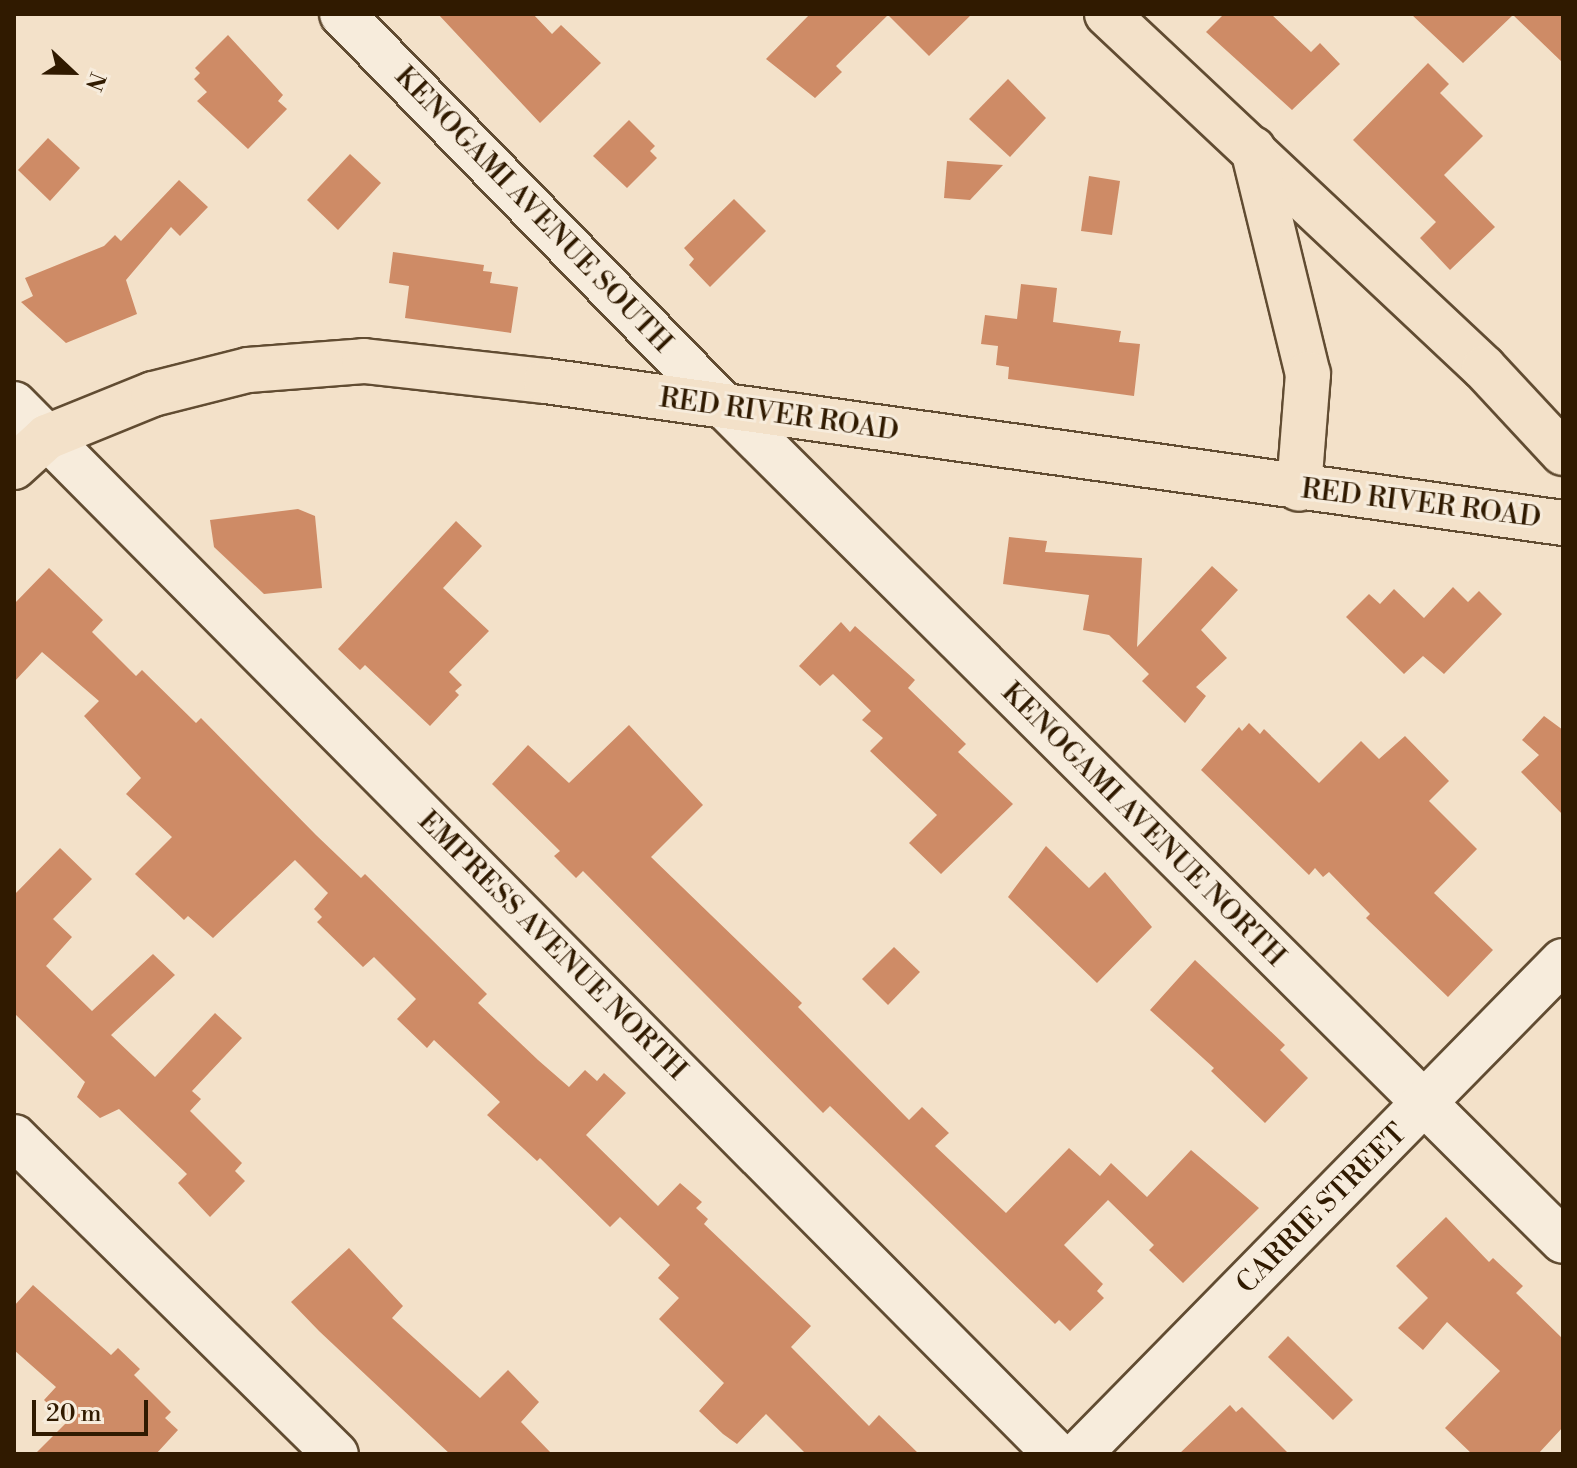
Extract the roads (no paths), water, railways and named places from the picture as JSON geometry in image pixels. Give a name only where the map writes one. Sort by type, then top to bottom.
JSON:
[{"type":"main road","points":[[1107,14],[1484,368],[1563,453]]},
{"type":"main road","points":[[1253,149],[1308,374],[1299,489]]},
{"type":"main road","name":"RED RIVER ROAD","points":[[14,467],[47,437],[153,394],[248,370],[364,361],[725,407],[1299,489],[1563,523]]},
{"type":"street","name":"KENOGAMI AVENUE SOUTH","points":[[342,14],[725,407]]},
{"type":"street","name":"EMPRESS AVENUE NORTH","points":[[14,404],[1056,1454]]},
{"type":"street","name":"KENOGAMI AVENUE NORTH","points":[[725,407],[1424,1107],[1563,1241]]},
{"type":"street","name":"CARRIE STREET","points":[[1079,1454],[1424,1107],[1563,961]]},
{"type":"street","points":[[14,1137],[336,1454]]}]
